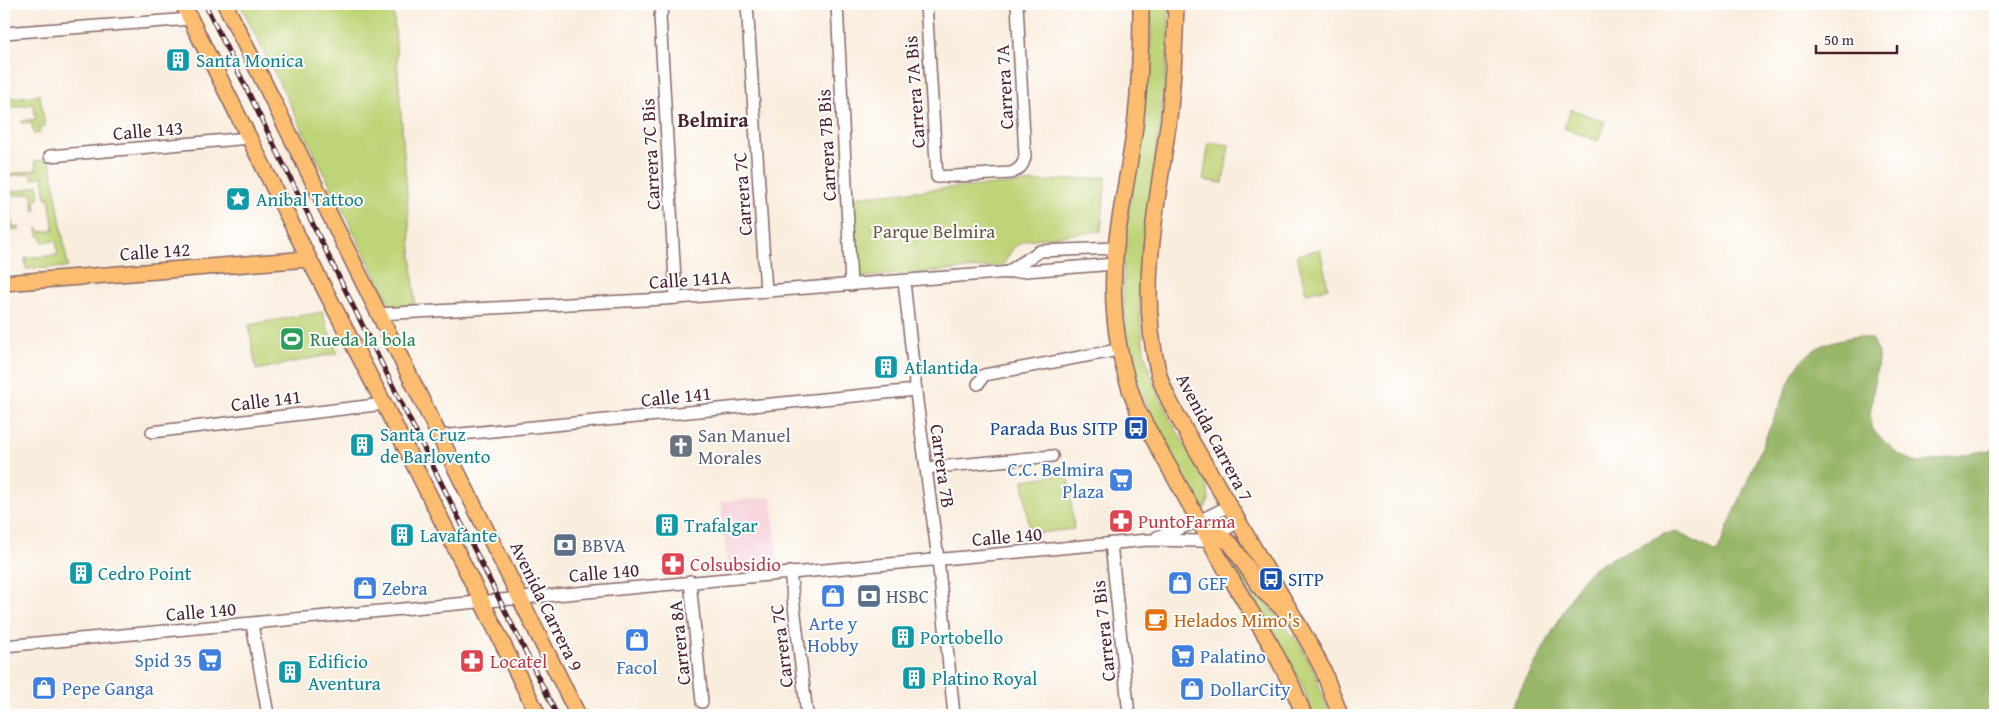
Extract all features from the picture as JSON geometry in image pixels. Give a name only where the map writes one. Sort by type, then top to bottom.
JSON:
[{"type":"main road","points":[[183,4],[538,715]]},
{"type":"main road","name":"Avenida Carrera 9","points":[[226,4],[578,715]]},
{"type":"main road","points":[[1141,4],[1140,81],[1135,127],[1116,248],[1114,307],[1118,350],[1129,389],[1138,411],[1199,521],[1214,536],[1235,548],[1263,591],[1293,617]]},
{"type":"main road","name":"Avenida Carrera 7","points":[[1176,4],[1175,53],[1169,118],[1151,238],[1148,284],[1150,332],[1158,372],[1166,394],[1323,670],[1340,715]]},
{"type":"main road","name":"Calle 142","points":[[4,283],[309,259]]},
{"type":"main road","points":[[1214,536],[1293,688],[1304,715]]},
{"type":"street","name":"Carrera 7C","points":[[747,4],[766,291]]},
{"type":"street","name":"Carrera 7B Bis","points":[[837,4],[851,285]]},
{"type":"street","name":"Carrera 7A Bis","points":[[926,4],[937,177],[1011,173],[1021,167]]},
{"type":"street","name":"Carrera 7A","points":[[1017,4],[1024,156],[1021,167]]},
{"type":"street","name":"Carrera 7C Bis","points":[[663,8],[660,16],[676,298]]},
{"type":"street","points":[[4,33],[191,19]]},
{"type":"street","name":"Calle 143","points":[[50,156],[249,138]]},
{"type":"street","name":"Calle 141A","points":[[1004,274],[1040,251],[1116,248]]},
{"type":"street","name":"Calle 141A","points":[[378,314],[676,298],[1115,264]]},
{"type":"street","name":"Carrera 7B","points":[[904,281],[938,559],[954,715]]},
{"type":"street","points":[[978,384],[984,374],[1118,350]]},
{"type":"street","name":"Calle 141","points":[[440,436],[916,390]]},
{"type":"street","name":"Calle 141","points":[[152,432],[384,404]]},
{"type":"street","points":[[926,468],[1052,456]]},
{"type":"street","name":"Calle 140","points":[[1148,540],[1199,521],[1229,506]]},
{"type":"street","name":"Calle 140","points":[[4,646],[1148,540],[1196,541],[1214,536],[1238,522]]},
{"type":"street","name":"Carrera 7 Bis","points":[[1111,544],[1129,715]]},
{"type":"street","name":"Carrera 7C","points":[[790,572],[807,715]]},
{"type":"street","name":"Carrera 8A","points":[[690,581],[702,702]]},
{"type":"street","points":[[252,624],[268,715]]},
{"type":"shaded area","points":[[772,497],[778,562],[727,565],[721,502]]},
{"type":"green space","points":[[240,4],[393,4],[415,304],[391,307]]},
{"type":"green space","points":[[1151,4],[1168,4],[1169,42],[1159,135],[1139,271],[1140,315],[1144,351],[1154,384],[1171,421],[1207,482],[1209,500],[1203,511],[1160,432],[1135,380],[1128,347],[1123,301],[1124,241],[1143,113],[1151,37]]},
{"type":"green space","points":[[40,95],[45,127],[39,128],[40,133],[34,134],[31,122],[22,123],[22,121],[36,119],[33,104],[4,109],[4,99]]},
{"type":"green space","points":[[1571,109],[1605,122],[1598,141],[1564,128]]},
{"type":"green space","points":[[1209,142],[1229,145],[1223,183],[1203,180]]},
{"type":"green space","points":[[50,159],[68,267],[26,269],[25,258],[58,255],[56,241],[42,242],[42,236],[38,236],[37,228],[39,232],[54,230],[49,198],[46,198],[43,176],[32,179],[31,173],[4,177],[4,175],[36,170],[35,161]]},
{"type":"green space","name":"Parque Belmira","points":[[1106,177],[1101,231],[1027,240],[1014,247],[1002,266],[856,278],[854,197]]},
{"type":"green space","points":[[38,185],[39,199],[35,200],[36,211],[34,211],[32,193],[9,196],[13,228],[19,227],[20,229],[5,232],[11,228],[4,192],[23,190]]},
{"type":"green space","points":[[1320,249],[1328,288],[1306,293],[1297,255]]},
{"type":"green space","name":"Rueda la bola","points":[[322,312],[337,353],[256,370],[249,325]]},
{"type":"green space","points":[[1859,336],[1873,340],[1879,353],[1870,415],[1873,431],[1898,454],[1918,463],[1995,449],[1995,715],[1507,715],[1578,585],[1590,571],[1606,561],[1664,534],[1677,532],[1717,553],[1793,373],[1806,357],[1821,346]]},
{"type":"green space","points":[[1068,474],[1074,529],[1030,534],[1023,480]]},
{"type":"green space","points":[[1222,545],[1257,592],[1300,644],[1315,674],[1330,715],[1313,715],[1303,686]]},
{"type":"railway","points":[[205,4],[557,715]]},
{"type":"place","name":"Santa Monica","points":[[178,60]]},
{"type":"place","name":"Anibal Tattoo","points":[[238,199]]},
{"type":"place","name":"Rueda la bola","points":[[292,339]]},
{"type":"place","name":"Atlantida","points":[[886,367]]},
{"type":"place","name":"Parada Bus SITP","points":[[1136,428]]},
{"type":"place","name":"Santa Cruz de Barlovento","points":[[362,445]]},
{"type":"place","name":"San Manuel Morales","points":[[681,446]]},
{"type":"place","name":"C.C. Belmira Plaza","points":[[1121,480]]},
{"type":"place","name":"PuntoFarma","points":[[1121,521]]},
{"type":"place","name":"Trafalgar","points":[[667,525]]},
{"type":"place","name":"Lavafante","points":[[402,535]]},
{"type":"place","name":"BBVA","points":[[565,545]]},
{"type":"place","name":"Colsubsidio","points":[[673,564]]},
{"type":"place","name":"Cedro Point","points":[[81,573]]},
{"type":"place","name":"SITP","points":[[1271,579]]},
{"type":"place","name":"GEF","points":[[1180,583]]},
{"type":"place","name":"Zebra","points":[[365,588]]},
{"type":"place","name":"Arte y Hobby","points":[[833,596]]},
{"type":"place","name":"HSBC","points":[[869,596]]},
{"type":"place","name":"Helados Mimo's","points":[[1156,620]]},
{"type":"place","name":"Portobello","points":[[903,637]]},
{"type":"place","name":"Facol","points":[[637,640]]},
{"type":"place","name":"Palatino","points":[[1183,656]]},
{"type":"place","name":"Spid 35","points":[[210,660]]},
{"type":"place","name":"Locatel","points":[[472,661]]},
{"type":"place","name":"Edificio Aventura","points":[[290,672]]},
{"type":"place","name":"Platino Royal","points":[[914,678]]},
{"type":"place","name":"Pepe Ganga","points":[[44,688]]},
{"type":"place","name":"DollarCity","points":[[1192,689]]},
{"type":"district","name":"Belmira","points":[[713,119]]}]
